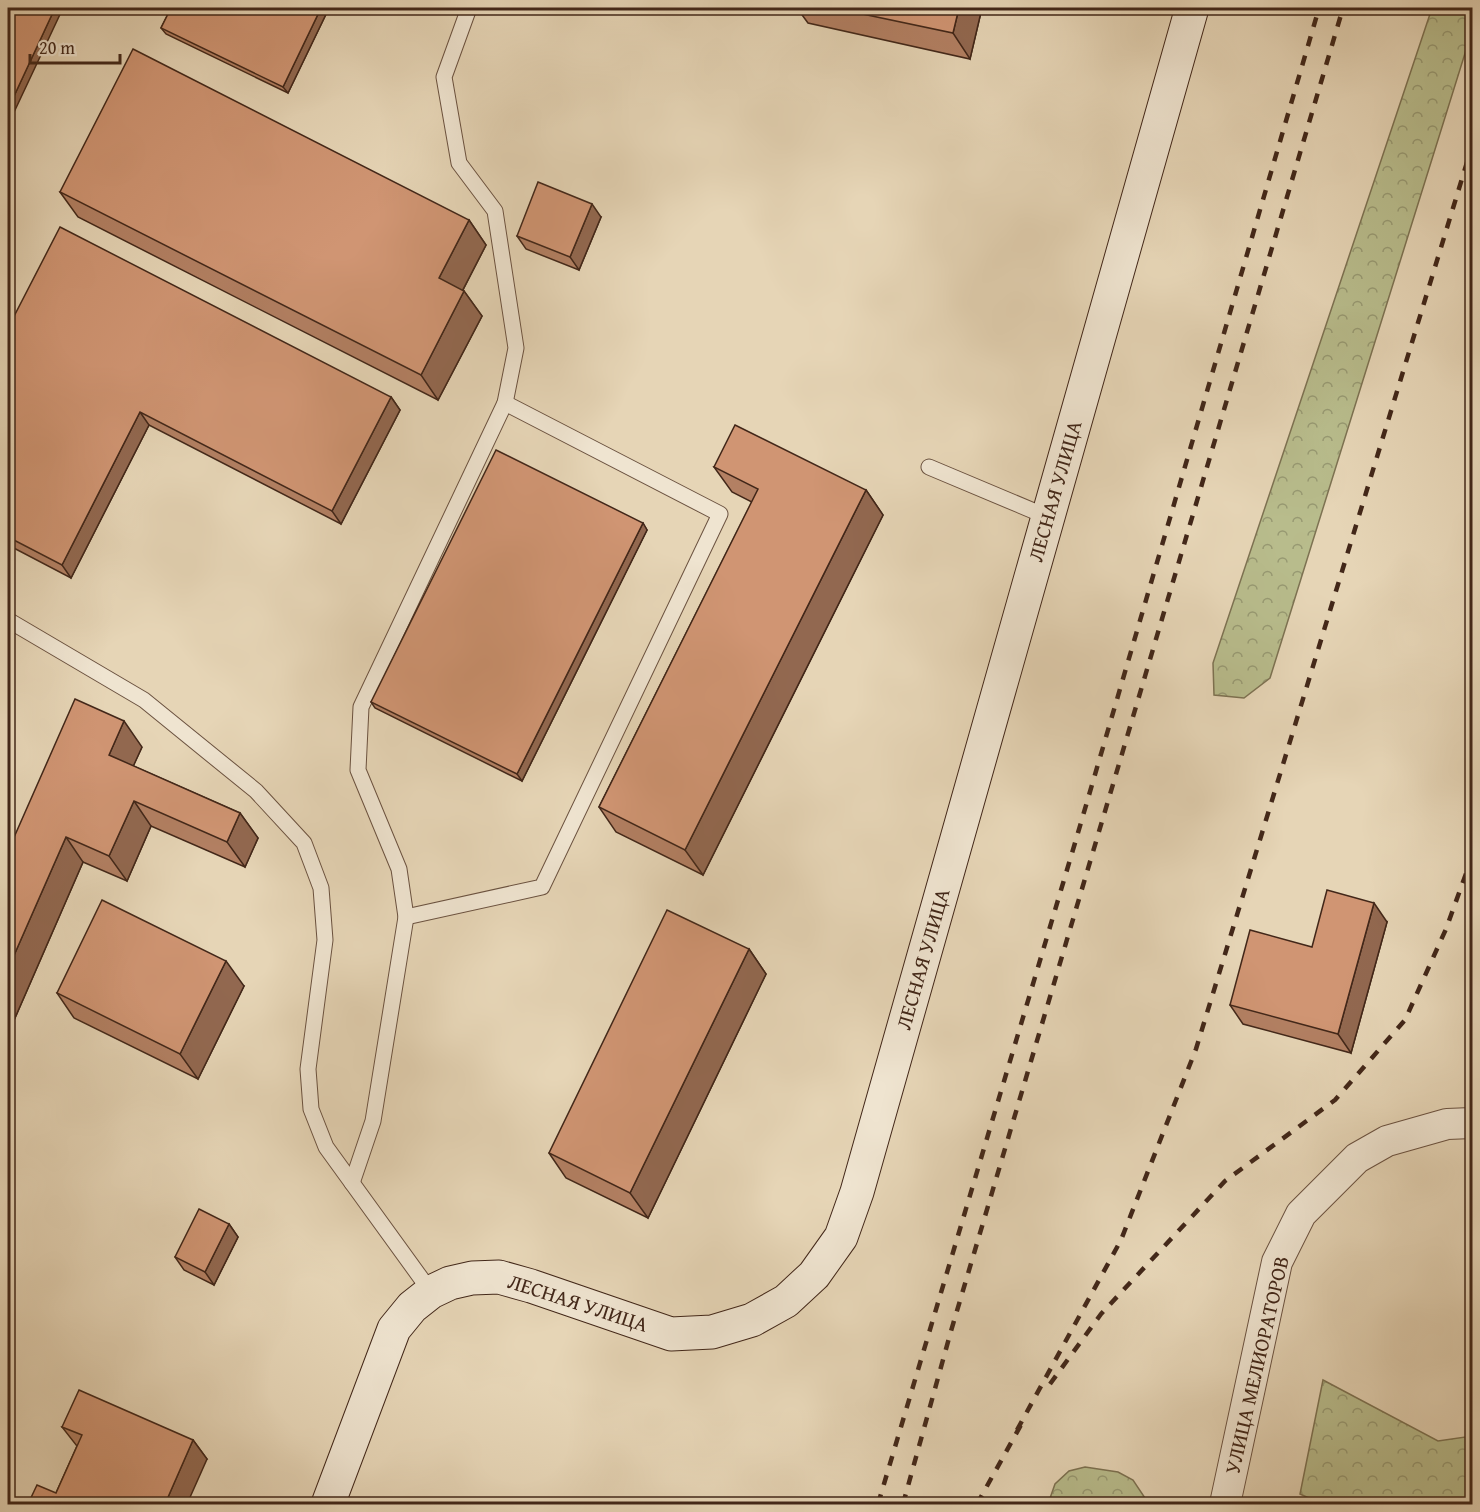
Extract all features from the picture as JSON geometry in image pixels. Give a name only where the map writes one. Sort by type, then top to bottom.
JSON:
[{"type":"street","name":"ЛЕСНАЯ УЛИЦА","points":[[328,1504],[394,1329],[412,1306],[431,1292],[450,1283],[472,1278],[498,1277],[671,1334],[712,1332],[752,1320],[786,1301],[814,1275],[841,1237],[856,1192],[1192,8]]},
{"type":"street","name":"УЛИЦА МЕЛИОРАТОРОВ","points":[[1225,1504],[1277,1262],[1301,1214],[1357,1158],[1387,1141],[1447,1124],[1473,1123]]},
{"type":"lane","points":[[352,1183],[373,1121],[406,917],[399,869],[358,770],[361,707],[505,403],[516,348],[495,211],[459,163],[444,77],[469,8]]},
{"type":"lane","points":[[406,917],[542,887],[720,514],[505,403]]},
{"type":"lane","points":[[929,467],[1048,517]]},
{"type":"lane","points":[[8,620],[144,700],[256,790],[304,843],[321,888],[325,940],[308,1069],[310,1109],[326,1147],[431,1292]]},
{"type":"green space","points":[[1432,8],[1472,8],[1472,31],[1270,678],[1244,698],[1214,695],[1213,663]]},
{"type":"green space","points":[[1323,1380],[1438,1441],[1472,1436],[1472,1504],[1322,1504],[1300,1494]]},
{"type":"green space","points":[[1085,1467],[1118,1472],[1133,1480],[1149,1504],[1048,1504],[1055,1484],[1069,1471]]},
{"type":"building","points":[[8,8],[55,8],[8,109]]},
{"type":"building","points":[[171,8],[321,8],[283,87],[161,28]]},
{"type":"building","points":[[834,8],[959,8],[953,33]]},
{"type":"building","points":[[133,49],[469,220],[439,278],[464,291],[421,375],[60,192]]},
{"type":"building","points":[[538,182],[592,204],[570,257],[517,236]]},
{"type":"building","points":[[60,227],[391,397],[332,511],[140,412],[62,565],[8,537],[8,328]]},
{"type":"building","points":[[735,425],[866,490],[685,850],[599,807],[758,489],[714,467]]},
{"type":"building","points":[[496,450],[643,523],[517,774],[371,702]]},
{"type":"building","points":[[75,699],[124,721],[109,755],[240,813],[227,842],[134,801],[109,856],[66,837],[8,969],[8,851]]},
{"type":"building","points":[[1327,890],[1374,903],[1338,1034],[1230,1005],[1250,930],[1312,947]]},
{"type":"building","points":[[102,900],[226,961],[180,1054],[57,993]]},
{"type":"building","points":[[667,910],[749,949],[630,1193],[549,1153]]},
{"type":"building","points":[[199,1209],[229,1224],[205,1272],[175,1257]]},
{"type":"building","points":[[79,1390],[193,1440],[165,1504],[28,1504],[37,1485],[56,1493],[82,1435],[62,1427]]},
{"type":"railway","points":[[878,1504],[1075,843],[1319,8]]},
{"type":"railway","points":[[903,1504],[951,1331],[1343,8]]},
{"type":"railway","points":[[1017,1430],[1121,1240],[1196,1049],[1472,146]]},
{"type":"railway","points":[[1050,1384],[1101,1314],[1225,1181],[1335,1100],[1405,1020],[1446,929],[1472,857]]},
{"type":"railway","points":[[977,1504],[1022,1423]]}]
